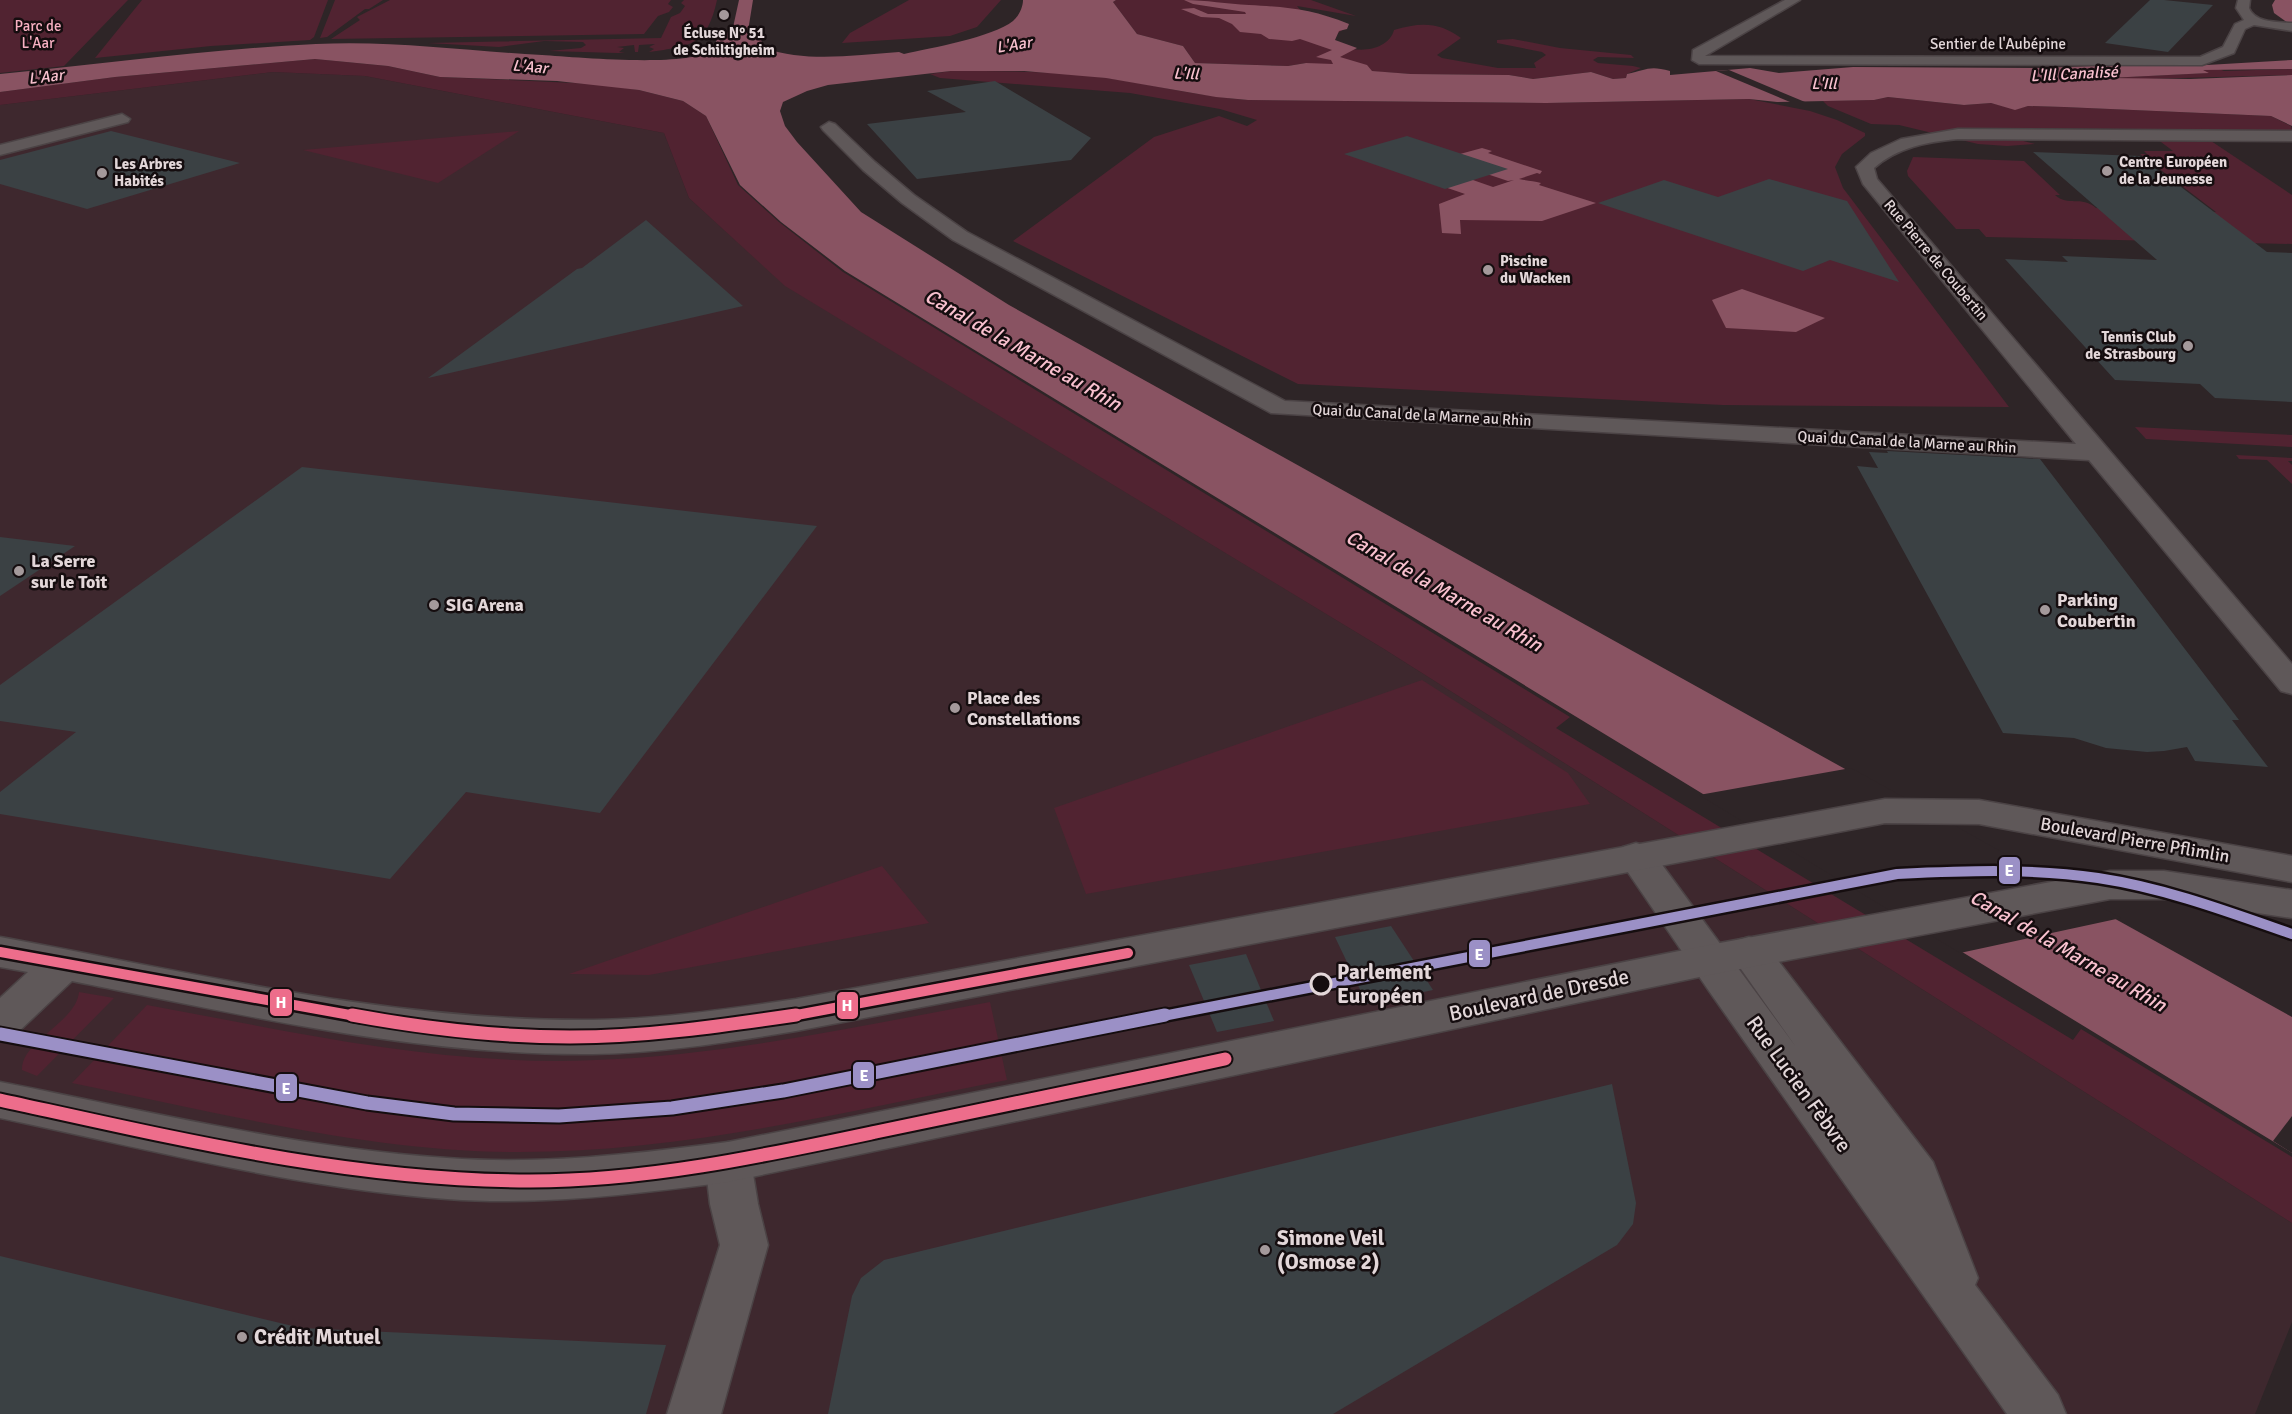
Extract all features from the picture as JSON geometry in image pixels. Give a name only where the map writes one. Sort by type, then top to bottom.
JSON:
[{"type":"street","name":"Sentier de l'Aubépine","points":[[1794,0],[1698,53],[1699,60],[2202,61],[2229,50],[2240,27],[2253,21]]},
{"type":"street","points":[[2244,0],[2243,13],[2253,21],[2291,27]]},
{"type":"street","points":[[0,150],[122,119]]},
{"type":"street","name":"Quai du Canal de la Marne au Rhin","points":[[829,127],[869,166],[908,199],[960,236],[1280,408],[2097,453]]},
{"type":"street","name":"Rue Pierre de Coubertin","points":[[2292,136],[2002,133],[1951,135],[1922,139],[1897,147],[1872,159],[1865,167],[1869,180],[2183,558],[2292,684]]},
{"type":"street","name":"Boulevard Pierre Pflimlin","points":[[1636,856],[1885,811],[1979,812],[2292,869]]},
{"type":"street","points":[[0,952],[425,1028],[568,1037],[645,1034],[723,1026],[796,1015],[1636,856]]},
{"type":"street","name":"Rue Lucien Fèbvre","points":[[1636,856],[1729,956],[1964,1311],[2039,1414]]},
{"type":"street","name":"Boulevard Pierre Pflimlin","points":[[2115,885],[2190,887],[2292,904]]},
{"type":"street","name":"Boulevard de Dresde","points":[[0,1100],[321,1165],[384,1173],[449,1179],[532,1181],[635,1174],[728,1162],[1729,956],[2115,885]]},
{"type":"street","points":[[0,1023],[64,964]]},
{"type":"street","points":[[694,1414],[744,1245],[734,1204],[728,1162]]},
{"type":"shaded area","points":[[273,72],[365,76],[664,133],[689,198],[786,286],[1384,649],[2292,1223],[2292,1322],[2255,1414],[0,1414],[0,105]]},
{"type":"green space","name":"Parc de L'Aar","points":[[0,0],[128,0],[64,66],[0,73]]},
{"type":"green space","points":[[142,0],[328,0],[314,37],[310,40],[211,46],[95,58]]},
{"type":"green space","points":[[335,0],[383,0],[365,9],[327,37],[320,38]]},
{"type":"green space","points":[[390,0],[671,0],[668,4],[673,7],[669,12],[658,16],[644,34],[331,39],[360,20],[357,17]]},
{"type":"green space","points":[[684,0],[717,0],[713,15],[702,35],[687,45],[676,48],[649,52],[654,49],[649,47],[655,44],[639,45],[638,52],[635,52],[634,45],[617,47],[624,48],[619,52],[625,53],[617,53],[549,51],[581,48],[586,45],[583,42],[544,41],[499,47],[428,43],[661,38],[671,17],[680,13],[685,6],[681,3]]},
{"type":"green space","points":[[909,0],[1001,0],[977,27],[950,36],[842,43],[850,33]]},
{"type":"green space","points":[[1116,0],[1311,0],[1356,16],[1297,6],[1301,11],[1347,27],[1330,38],[1339,45],[1358,50],[1380,46],[1386,42],[1394,30],[1429,25],[1445,29],[1461,38],[1437,55],[1442,58],[1498,68],[1536,68],[1534,63],[1546,55],[1542,52],[1497,43],[1497,40],[1513,39],[1560,48],[1631,55],[1634,58],[1598,57],[1593,60],[1598,63],[1641,68],[1627,74],[1626,78],[1613,79],[1591,72],[1533,79],[1509,75],[1411,74],[1351,70],[1306,63],[1288,66],[1195,63],[1183,46],[1137,34],[1113,2]]},
{"type":"green space","points":[[315,59],[388,66],[440,77],[597,84],[639,90],[683,101],[706,116],[738,185],[779,222],[843,272],[1570,717],[1556,728],[2073,1040],[2081,1029],[2292,1157],[2292,1223],[1384,649],[785,286],[689,198],[664,133],[365,76],[273,72],[0,105],[0,92],[115,77]]},
{"type":"green space","points":[[2292,69],[2292,75],[2112,80],[2107,78],[2207,73],[2201,70],[2224,71]]},
{"type":"green space","name":"Piscine du Wacken","points":[[951,71],[1068,74],[1247,100],[1546,103],[1749,99],[1810,111],[1865,133],[1865,136],[1842,154],[1835,167],[1843,188],[2009,407],[1723,405],[1298,384],[1013,241],[1154,137],[1219,116],[1247,126],[1257,120],[1220,109],[1130,93],[940,78],[930,74]]},
{"type":"green space","points":[[1888,97],[1964,105],[1991,103],[2015,109],[2028,106],[2271,116],[2291,126],[2292,130],[1973,128],[2035,144],[2007,146],[1978,144],[1899,125],[1871,124],[1828,106],[1823,101],[1874,100]]},
{"type":"green space","points":[[519,131],[438,183],[303,150]]},
{"type":"green space","points":[[2157,139],[2208,139],[2292,195],[2292,244],[1986,237],[1979,229],[1956,229],[1908,176],[1907,171],[1913,157],[2024,161],[2060,195],[2055,195],[2065,200],[2085,202],[2096,208],[2216,212],[2140,154],[2147,154],[2144,151],[2173,151]]},
{"type":"green space","points":[[2135,427],[2292,435],[2292,447],[2146,439]]},
{"type":"green space","points":[[2236,455],[2292,458],[2292,461],[2288,461],[2292,465],[2292,484],[2267,460],[2239,459]]},
{"type":"green space","points":[[1422,680],[1568,773],[1590,804],[1086,894],[1054,808]]},
{"type":"green space","points":[[882,866],[929,923],[649,975],[569,974]]},
{"type":"green space","points":[[79,992],[114,998],[37,1076],[22,1070],[24,1060],[30,1050],[69,1013],[76,1003]]},
{"type":"green space","points":[[990,1002],[1007,1080],[762,1128],[638,1146],[575,1151],[513,1152],[402,1145],[291,1128],[72,1083],[147,1005],[314,1036],[426,1053],[539,1061],[646,1057],[745,1046]]},
{"type":"water","name":"Canal de la Marne au Rhin","points":[[739,0],[753,0],[748,31],[758,31],[764,48],[781,53],[814,57],[899,52],[904,54],[961,41],[1004,27],[1017,17],[1023,0],[1116,0],[1113,2],[1137,34],[1183,46],[1195,63],[1288,66],[1306,63],[1333,64],[1331,60],[1316,57],[1332,50],[1300,39],[1292,41],[1269,39],[1261,34],[1240,32],[1232,24],[1219,18],[1201,17],[1181,9],[1194,8],[1208,14],[1246,14],[1245,12],[1193,4],[1184,0],[1288,8],[1336,19],[1349,24],[1347,29],[1339,31],[1335,40],[1357,48],[1340,57],[1367,65],[1372,71],[1411,74],[1509,75],[1533,79],[1591,72],[1613,79],[1626,78],[1627,74],[1652,68],[1670,71],[1670,75],[1750,68],[1779,73],[1853,67],[2037,68],[2183,63],[2190,66],[2292,60],[2292,69],[2203,70],[2209,73],[2108,78],[2190,79],[2292,75],[2292,126],[2271,116],[2028,106],[2015,110],[1991,103],[1964,105],[1888,97],[1874,100],[1777,102],[1749,99],[1546,103],[1248,100],[1216,97],[1106,78],[1024,71],[951,71],[828,85],[807,91],[783,102],[780,111],[785,126],[797,142],[861,212],[1009,305],[2292,1017],[2292,1153],[845,271],[781,222],[740,185],[706,116],[683,101],[639,90],[557,81],[440,77],[388,66],[315,59],[115,77],[0,92],[0,74],[197,53],[316,44],[401,45],[604,59],[680,59],[712,50],[720,33],[732,32]]},
{"type":"water","points":[[2275,0],[2292,0],[2292,26],[2274,13],[2272,5]]},
{"type":"water","points":[[1482,148],[1492,151],[1488,153],[1542,171],[1540,174],[1519,179],[1541,183],[1539,185],[1596,203],[1542,221],[1460,220],[1461,234],[1442,233],[1439,204],[1465,194],[1398,171],[1424,163],[1493,187],[1514,180],[1508,181],[1475,170],[1427,163]]},
{"type":"water","points":[[1742,289],[1825,318],[1796,332],[1726,328],[1712,300]]},
{"type":"pier","points":[[1729,70],[1805,102],[1790,102],[1716,71]]},
{"type":"pier","points":[[1851,768],[2121,918],[1960,953],[1699,795]]},
{"type":"pier","points":[[2292,1116],[2292,1153],[2273,1141]]},
{"type":"building","points":[[2150,0],[2213,5],[2168,52],[2105,43]]},
{"type":"building","points":[[995,81],[1091,138],[1071,160],[917,179],[867,124],[966,112],[927,91]]},
{"type":"building","name":"Les Arbres Habités","points":[[111,131],[240,163],[87,209],[0,184],[0,160]]},
{"type":"building","points":[[1407,136],[1508,169],[1445,189],[1344,154]]},
{"type":"building","name":"Tennis Club de Strasbourg","points":[[2033,152],[2140,156],[2267,252],[2292,253],[2292,402],[2215,398],[2200,384],[2115,380],[2005,259],[2068,262],[2062,256],[2157,260]]},
{"type":"building","points":[[1769,179],[1847,201],[1899,282],[1830,260],[1803,271],[1598,203],[1664,180],[1718,197]]},
{"type":"building","points":[[646,220],[743,306],[428,378],[577,269],[582,268]]},
{"type":"building","name":"Parking Coubertin","points":[[1887,451],[2040,459],[2239,720],[2232,720],[2268,767],[2195,761],[2187,747],[2147,752],[2106,748],[2074,738],[2003,733],[1857,466],[1878,468],[1869,452],[1888,453]]},
{"type":"building","name":"SIG Arena","points":[[302,467],[817,526],[600,813],[466,792],[390,879],[0,814],[0,792],[76,732],[0,721],[0,685]]},
{"type":"building","name":"La Serre sur le Toit","points":[[0,537],[75,546],[0,596]]},
{"type":"building","points":[[1391,926],[1433,990],[1367,1004],[1335,937]]},
{"type":"building","points":[[1246,954],[1274,1021],[1217,1032],[1189,965]]},
{"type":"building","name":"Simone Veil (Osmose 2)","points":[[1612,1084],[1636,1203],[1633,1224],[1617,1245],[1333,1414],[828,1414],[852,1296],[861,1278],[884,1260]]},
{"type":"building","name":"Crédit Mutuel","points":[[0,1256],[301,1328],[666,1345],[646,1414],[0,1414]]},
{"type":"transit line","name":"E","points":[[0,1034],[367,1103],[454,1114],[559,1116],[672,1108],[783,1091],[1321,984],[1897,874],[2002,870],[2099,878],[2193,899],[2292,934]]},
{"type":"transit line","name":"H","points":[[0,952],[425,1028],[568,1037],[645,1034],[723,1026],[796,1015],[1128,953]]},
{"type":"transit line","name":"H","points":[[0,1100],[197,1142],[330,1165],[396,1174],[463,1179],[572,1180],[656,1172],[740,1159],[1225,1059]]},
{"type":"place","name":"Écluse N° 51 de Schiltigheim","points":[[724,15]]},
{"type":"place","name":"Centre Européen de la Jeunesse","points":[[2107,171]]},
{"type":"place","name":"Les Arbres Habités","points":[[102,173]]},
{"type":"place","name":"Piscine du Wacken","points":[[1488,270]]},
{"type":"place","name":"Tennis Club de Strasbourg","points":[[2188,346]]},
{"type":"place","name":"La Serre sur le Toit","points":[[19,571]]},
{"type":"place","name":"SIG Arena","points":[[434,605]]},
{"type":"place","name":"Parking Coubertin","points":[[2045,610]]},
{"type":"place","name":"Place des Constellations","points":[[955,708]]},
{"type":"place","name":"Parlement Européen","points":[[1321,984]]},
{"type":"place","name":"Simone Veil (Osmose 2)","points":[[1265,1250]]},
{"type":"place","name":"Crédit Mutuel","points":[[242,1337]]},
{"type":"water label","name":"L'Aar","points":[[1014,45]]},
{"type":"water label","name":"L'Aar","points":[[530,67]]},
{"type":"water label","name":"L'Ill","points":[[1186,74]]},
{"type":"water label","name":"L'Ill Canalisé","points":[[2074,74]]},
{"type":"water label","name":"L'Aar","points":[[46,77]]},
{"type":"water label","name":"L'Ill","points":[[1824,84]]}]
